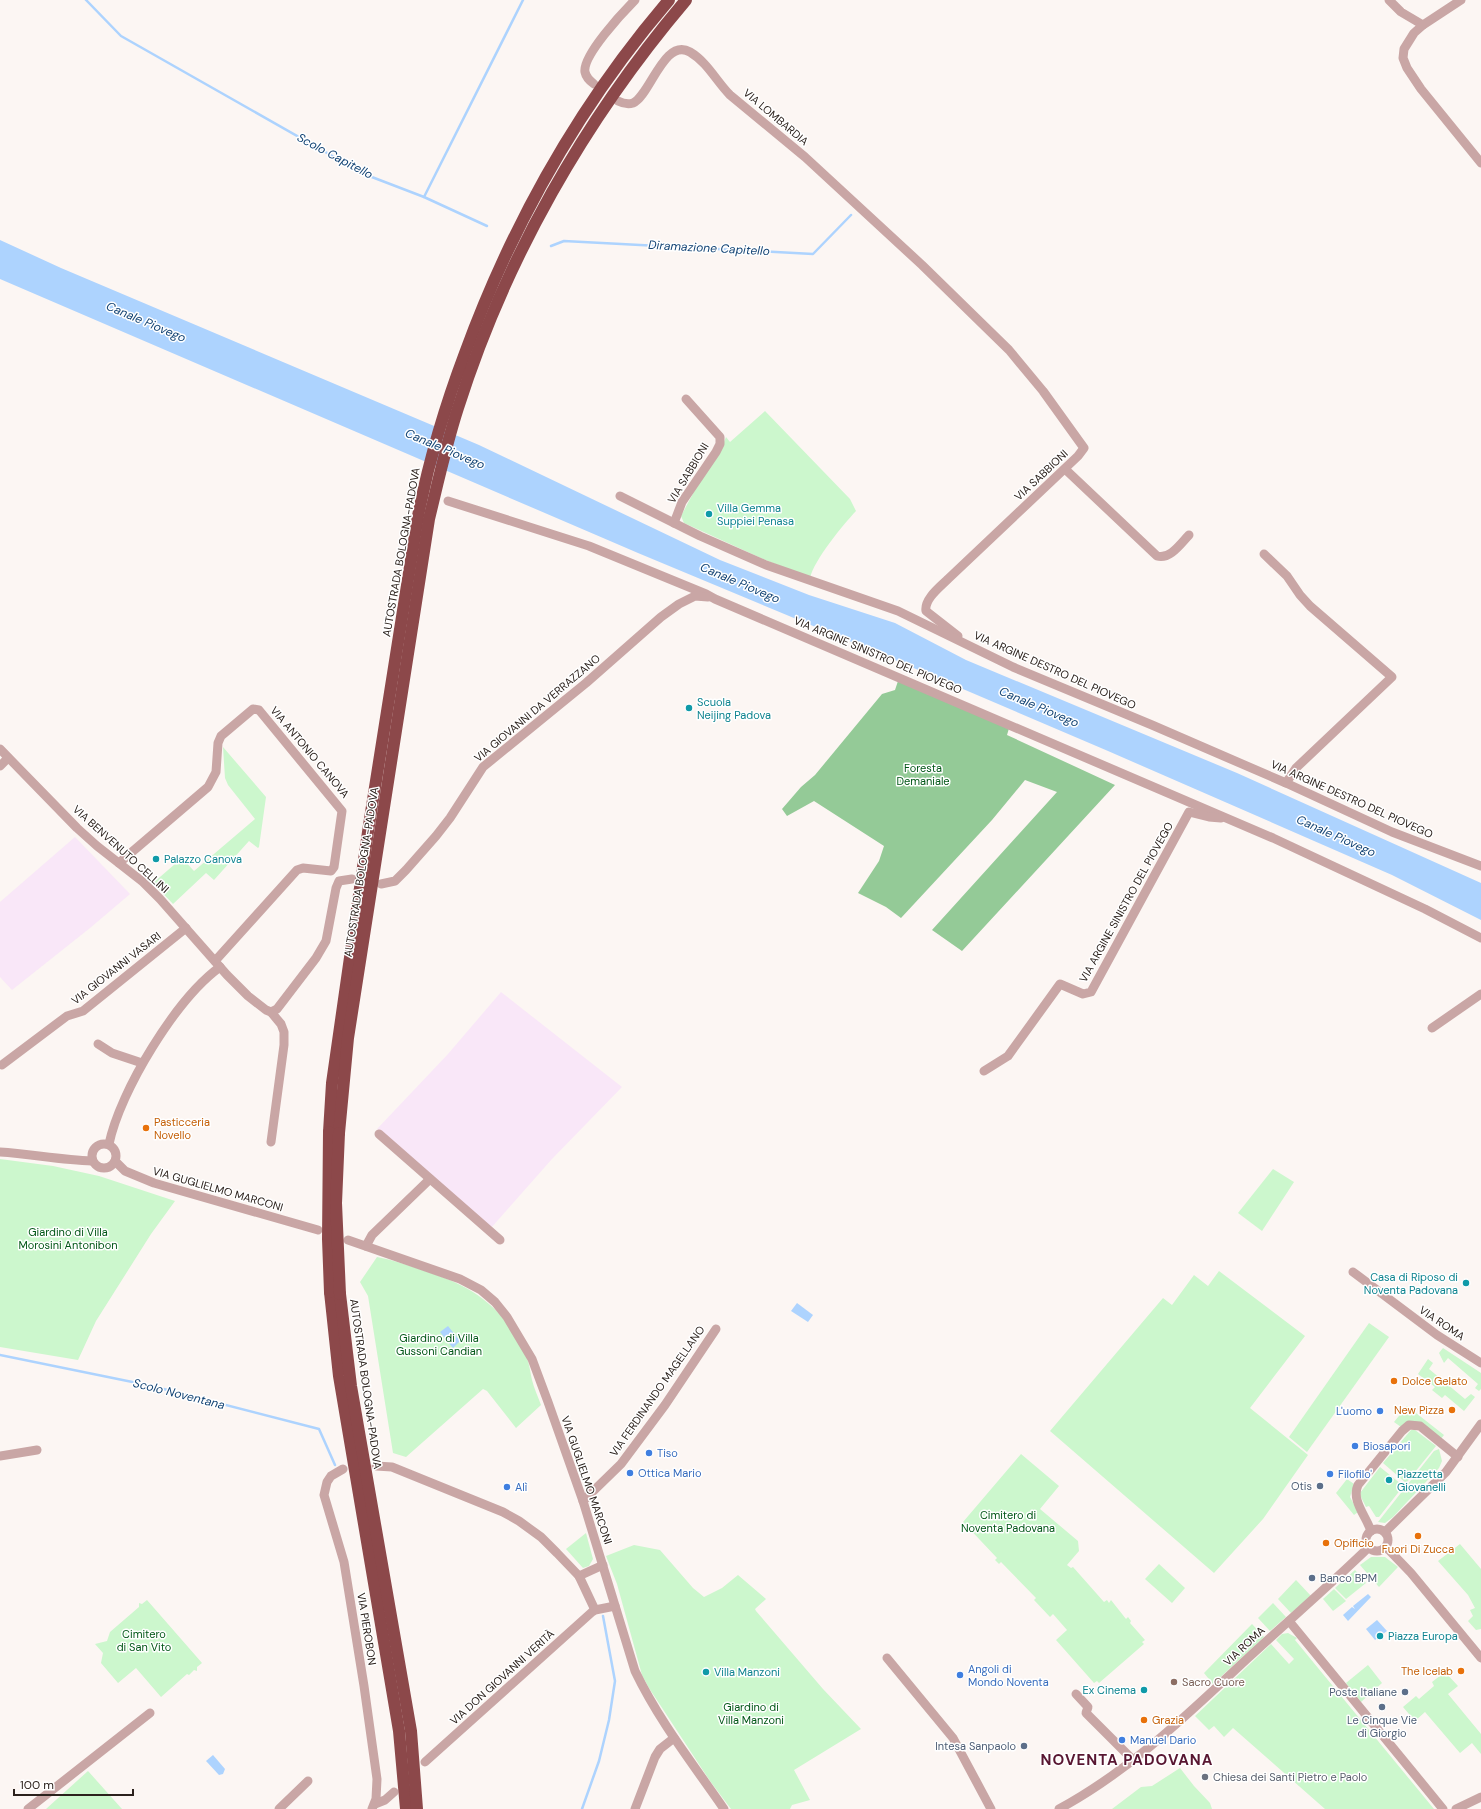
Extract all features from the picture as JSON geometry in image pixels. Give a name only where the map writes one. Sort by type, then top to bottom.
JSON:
[{"type":"highway","name":"AUTOSTRADA BOLOGNA-PADOVA","points":[[424,518],[423,492],[442,419],[456,377],[489,292],[507,251],[534,198],[561,152],[610,77],[653,19],[670,0]]},
{"type":"highway","name":"AUTOSTRADA BOLOGNA-PADOVA","points":[[406,1809],[399,1732],[339,1376],[335,1293],[336,1203],[334,1132],[424,518],[466,385],[487,330],[515,266],[550,196],[618,87],[663,27],[686,0]]},
{"type":"highway","name":"AUTOSTRADA BOLOGNA-PADOVA","points":[[335,1293],[411,1731],[417,1809]]},
{"type":"street","points":[[594,84],[588,78],[585,71],[589,58],[598,43],[634,0]]},
{"type":"street","points":[[1389,0],[1401,12],[1423,25]]},
{"type":"street","points":[[1461,0],[1423,25],[1414,33],[1402,52],[1404,63],[1420,88],[1481,163]]},
{"type":"street","name":"VIA LOMBARDIA","points":[[618,101],[624,103],[633,102],[639,98],[662,63],[673,52],[680,50],[690,52],[707,68],[719,84],[730,95],[805,157],[922,265]]},
{"type":"street","name":"VIA SABBIONI","points":[[922,265],[1013,355],[1043,390],[1084,448],[1065,469],[948,579],[928,601],[926,611],[957,634],[958,640]]},
{"type":"street","name":"VIA SABBIONI","points":[[674,523],[682,502],[720,444],[720,438],[686,400]]},
{"type":"street","points":[[1065,469],[1157,556],[1160,557],[1169,555],[1189,535]]},
{"type":"street","name":"VIA ARGINE DESTRO DEL PIOVEGO","points":[[620,496],[674,523],[766,565],[898,611],[1013,667],[1286,783],[1392,832],[1481,866]]},
{"type":"street","name":"VIA ARGINE SINISTRO DEL PIOVEGO","points":[[448,501],[589,546],[706,594],[1228,818],[1371,883],[1481,938]]},
{"type":"street","points":[[1264,554],[1287,576],[1310,606],[1392,677],[1296,768],[1286,783]]},
{"type":"street","name":"VIA GIOVANNI DA VERRAZZANO","points":[[381,884],[394,881],[406,870],[450,818],[483,768],[586,683],[661,617],[679,604],[695,596],[705,596],[715,599]]},
{"type":"street","name":"VIA ANTONIO CANOVA","points":[[119,863],[208,787],[216,772],[219,740],[221,736],[253,709],[259,710],[342,811],[334,867],[331,871],[303,868],[297,870],[217,964]]},
{"type":"street","name":"VIA BENVENUTO CELLINI","points":[[0,749],[77,828],[97,846],[143,882],[217,964]]},
{"type":"street","points":[[0,766],[8,758]]},
{"type":"street","name":"VIA ARGINE SINISTRO DEL PIOVEGO","points":[[984,1071],[1008,1056],[1060,984],[1083,994],[1091,992],[1189,812],[1209,817],[1228,818]]},
{"type":"street","points":[[271,1012],[277,1009],[316,958],[326,941],[336,888],[339,881],[352,879]]},
{"type":"street","name":"VIA GIOVANNI VASARI","points":[[2,1066],[67,1016],[83,1011],[186,928]]},
{"type":"street","points":[[109,1144],[114,1123],[142,1063],[183,1002],[217,964],[248,996],[266,1010],[271,1012],[281,1024],[284,1032],[284,1044],[271,1142]]},
{"type":"street","points":[[1432,1028],[1481,994]]},
{"type":"street","points":[[98,1044],[112,1053],[142,1063]]},
{"type":"street","points":[[379,1134],[500,1240]]},
{"type":"street","points":[[92,1161],[92,1152],[94,1149],[100,1144],[109,1144]]},
{"type":"street","points":[[0,1152],[92,1161],[98,1167],[106,1168],[110,1167],[115,1161],[116,1153],[109,1144]]},
{"type":"street","name":"VIA GUGLIELMO MARCONI","points":[[115,1161],[125,1171],[154,1183],[318,1230]]},
{"type":"street","points":[[366,1246],[372,1235],[430,1179]]},
{"type":"street","name":"VIA GUGLIELMO MARCONI","points":[[348,1240],[418,1264],[481,1290],[495,1302],[507,1317],[532,1359],[583,1501],[635,1671],[645,1692],[674,1738],[724,1809]]},
{"type":"street","name":"VIA ROMA","points":[[1352,1272],[1437,1335],[1481,1363]]},
{"type":"street","name":"VIA FERDINANDO MAGELLANO","points":[[583,1501],[620,1464],[664,1405],[716,1329]]},
{"type":"street","points":[[1385,1532],[1432,1488],[1458,1457],[1481,1424]]},
{"type":"street","points":[[1371,1531],[1356,1497],[1355,1491],[1358,1485],[1402,1431],[1409,1425],[1420,1426],[1458,1457]]},
{"type":"street","points":[[0,1456],[37,1450]]},
{"type":"street","points":[[376,1466],[392,1467],[503,1512],[519,1521],[541,1537],[579,1576],[595,1610],[615,1606]]},
{"type":"street","name":"VIA PIEROBON","points":[[343,1469],[331,1476],[327,1482],[324,1495],[344,1562],[377,1779],[377,1791],[374,1807]]},
{"type":"street","points":[[1378,1529],[1385,1532],[1388,1538],[1386,1547],[1379,1551],[1369,1547],[1367,1536],[1371,1531],[1378,1529]]},
{"type":"street","name":"VIA ROMA","points":[[1059,1809],[1094,1788],[1133,1760],[1170,1730],[1369,1547]]},
{"type":"street","points":[[1386,1547],[1411,1573],[1481,1658]]},
{"type":"street","points":[[579,1576],[603,1565]]},
{"type":"street","name":"VIA DON GIOVANNI VERITÀ","points":[[425,1762],[595,1610]]},
{"type":"street","points":[[1289,1621],[1443,1809]]},
{"type":"street","points":[[887,1658],[953,1738],[991,1809]]},
{"type":"street","points":[[1076,1694],[1088,1707],[1086,1712],[1133,1760]]},
{"type":"street","points":[[28,1809],[150,1713]]},
{"type":"street","points":[[635,1809],[655,1757],[660,1749],[674,1738]]},
{"type":"street","points":[[279,1809],[308,1781]]},
{"type":"street","points":[[374,1807],[394,1792]]},
{"type":"street","points":[[1456,1809],[1481,1797]]},
{"type":"shaded area","points":[[75,837],[130,894],[12,990],[0,977],[0,902]]},
{"type":"shaded area","points":[[501,992],[622,1087],[552,1159],[491,1228],[377,1129],[448,1054]]},
{"type":"green space","points":[[765,411],[850,499],[856,511],[823,553],[810,578],[763,559],[684,523],[681,516],[697,486],[719,454],[726,437],[730,442]]},
{"type":"green space","name":"Foresta Demaniale","points":[[898,681],[1010,725],[1007,735],[1115,785],[962,951],[932,930],[1057,792],[1025,780],[992,820],[901,918],[886,907],[858,893],[879,861],[884,846],[814,801],[787,816],[782,809],[801,787],[815,775],[882,694],[895,690]]},
{"type":"green space","points":[[223,747],[266,797],[259,847],[258,848],[249,841],[214,880],[206,873],[173,904],[153,883],[182,858],[194,871],[255,819],[228,785],[225,778]]},
{"type":"green space","name":"Giardino di Villa Morosini Antonibon","points":[[0,1159],[53,1166],[99,1176],[175,1201],[151,1234],[96,1321],[78,1360],[0,1347]]},
{"type":"green space","points":[[1273,1169],[1294,1182],[1262,1231],[1238,1213]]},
{"type":"green space","name":"Giardino di Villa Gussoni Candian","points":[[377,1257],[411,1266],[456,1283],[470,1290],[495,1309],[516,1336],[525,1353],[541,1405],[516,1428],[487,1391],[483,1389],[406,1457],[393,1453],[368,1296],[360,1282]]},
{"type":"green space","points":[[1219,1271],[1305,1336],[1250,1408],[1308,1455],[1263,1519],[1214,1573],[1050,1431],[1163,1298],[1172,1305],[1194,1275],[1208,1286]]},
{"type":"green space","points":[[1369,1323],[1389,1337],[1307,1452],[1289,1437]]},
{"type":"green space","points":[[1443,1348],[1481,1373],[1481,1389],[1479,1391],[1475,1388],[1478,1384],[1448,1358],[1444,1363],[1439,1353]]},
{"type":"green space","points":[[1428,1359],[1433,1363],[1429,1369],[1465,1399],[1471,1394],[1475,1397],[1464,1411],[1445,1395],[1442,1398],[1432,1390],[1435,1387],[1418,1374]]},
{"type":"green space","points":[[1407,1406],[1444,1435],[1440,1440],[1421,1424],[1401,1427],[1394,1422]]},
{"type":"green space","points":[[1411,1430],[1415,1430],[1436,1446],[1406,1483],[1383,1463]]},
{"type":"green space","points":[[1439,1449],[1442,1461],[1439,1468],[1393,1517],[1385,1523],[1378,1522],[1434,1451]]},
{"type":"green space","name":"Cimitero di Noventa Padovana","points":[[1021,1454],[1059,1486],[1040,1509],[1078,1541],[1079,1551],[1067,1565],[1071,1568],[1073,1567],[1104,1602],[1107,1600],[1109,1603],[1111,1600],[1126,1619],[1128,1617],[1131,1621],[1130,1623],[1145,1640],[1142,1642],[1144,1644],[1099,1683],[1097,1681],[1094,1683],[1056,1640],[1067,1630],[1053,1614],[1050,1617],[1034,1600],[1036,1598],[1001,1562],[999,1564],[995,1560],[997,1558],[963,1522]]},
{"type":"green space","points":[[1380,1467],[1401,1484],[1401,1489],[1379,1517],[1376,1517],[1369,1506],[1366,1507],[1360,1493]]},
{"type":"green space","points":[[1347,1479],[1354,1484],[1350,1497],[1358,1512],[1354,1515],[1336,1493]]},
{"type":"green space","points":[[586,1533],[593,1559],[589,1566],[583,1568],[566,1549]]},
{"type":"green space","points":[[1460,1544],[1481,1569],[1481,1629],[1476,1630],[1468,1621],[1473,1616],[1470,1610],[1475,1608],[1468,1595],[1438,1561]]},
{"type":"green space","name":"Giardino di Villa Manzoni","points":[[634,1545],[660,1550],[693,1588],[704,1597],[722,1588],[738,1575],[766,1599],[755,1609],[756,1611],[823,1689],[861,1729],[794,1770],[810,1800],[792,1805],[790,1809],[731,1809],[710,1781],[642,1675],[617,1584],[606,1556]]},
{"type":"green space","points":[[1371,1557],[1385,1557],[1398,1567],[1379,1587],[1360,1565]]},
{"type":"green space","points":[[1159,1564],[1185,1588],[1172,1603],[1145,1579]]},
{"type":"green space","points":[[1355,1570],[1366,1583],[1346,1599],[1335,1588]]},
{"type":"green space","points":[[1296,1580],[1311,1596],[1291,1613],[1278,1599]]},
{"type":"green space","points":[[1334,1589],[1346,1601],[1333,1611],[1323,1599]]},
{"type":"green space","name":"Cimitero di San Vito","points":[[147,1600],[202,1663],[197,1667],[197,1671],[194,1670],[189,1675],[187,1674],[161,1697],[136,1668],[118,1683],[101,1663],[103,1653],[95,1644],[107,1641],[110,1632],[139,1607],[139,1603],[142,1604]]},
{"type":"green space","points":[[1273,1603],[1286,1617],[1270,1631],[1258,1618]]},
{"type":"green space","points":[[1252,1624],[1264,1637],[1213,1684],[1204,1673]]},
{"type":"green space","points":[[1288,1633],[1297,1638],[1295,1640],[1434,1809],[1325,1809],[1233,1728],[1224,1737],[1214,1726],[1209,1730],[1195,1716],[1271,1644],[1289,1664],[1294,1659],[1276,1640],[1282,1634]]},
{"type":"green space","points":[[1368,1665],[1382,1683],[1361,1702],[1346,1683]]},
{"type":"green space","points":[[1445,1672],[1458,1686],[1448,1694],[1481,1734],[1481,1754],[1472,1743],[1460,1753],[1425,1712],[1415,1721],[1403,1707],[1416,1696],[1419,1699],[1434,1686],[1432,1682]]},
{"type":"green space","points":[[1180,1768],[1210,1803],[1212,1809],[1112,1809],[1141,1787],[1152,1786]]},
{"type":"green space","points":[[88,1771],[122,1809],[46,1809]]},
{"type":"water","name":"Canale Piovego","points":[[0,240],[61,268],[479,445],[720,560],[809,595],[895,623],[966,660],[1237,773],[1481,883],[1481,920],[1392,875],[1108,751],[638,553],[0,279]]},
{"type":"water","points":[[797,1303],[813,1315],[808,1322],[791,1311]]},
{"type":"water","points":[[448,1326],[460,1341],[453,1348],[440,1332]]},
{"type":"water","points":[[1368,1594],[1371,1597],[1348,1621],[1343,1615],[1352,1607],[1355,1609],[1353,1606]]},
{"type":"water","points":[[1377,1620],[1387,1631],[1375,1640],[1366,1629]]},
{"type":"water","points":[[213,1755],[225,1769],[223,1774],[219,1775],[206,1761]]},
{"type":"waterway","name":"Scolo Capitello","points":[[86,0],[121,36],[364,174],[424,197],[523,0]]},
{"type":"waterway","name":"Diramazione Capitello","points":[[424,197],[487,226]]},
{"type":"waterway","name":"Diramazione Capitello","points":[[551,246],[564,241],[813,254],[851,215]]},
{"type":"waterway","name":"Scolo Noventana","points":[[0,1355],[152,1386],[319,1429],[335,1465]]},
{"type":"waterway","name":"Scolo Noventana","points":[[582,1809],[599,1761],[609,1720],[615,1681],[603,1616]]},
{"type":"place","name":"Villa Gemma Suppiei Penasa","points":[[709,514]]},
{"type":"place","name":"Scuola Neijing Padova","points":[[689,708]]},
{"type":"place","name":"Palazzo Canova","points":[[156,859]]},
{"type":"place","name":"Pasticceria Novello","points":[[146,1128]]},
{"type":"place","name":"Casa di Riposo di Noventa Padovana","points":[[1466,1283]]},
{"type":"place","name":"Dolce Gelato","points":[[1394,1381]]},
{"type":"place","name":"New Pizza","points":[[1452,1410]]},
{"type":"place","name":"L'uomo","points":[[1380,1411]]},
{"type":"place","name":"Biosapori","points":[[1355,1446]]},
{"type":"place","name":"Tiso","points":[[649,1453]]},
{"type":"place","name":"Ottica Mario","points":[[630,1473]]},
{"type":"place","name":"Filofilo'","points":[[1330,1474]]},
{"type":"place","name":"Piazzetta Giovanelli","points":[[1389,1480]]},
{"type":"place","name":"Otis","points":[[1320,1486]]},
{"type":"place","name":"Alì","points":[[507,1487]]},
{"type":"place","name":"Fuori Di Zucca","points":[[1418,1536]]},
{"type":"place","name":"Opificio","points":[[1326,1543]]},
{"type":"place","name":"Banco BPM","points":[[1312,1578]]},
{"type":"place","name":"Piazza Europa","points":[[1380,1636]]},
{"type":"place","name":"The Icelab","points":[[1461,1671]]},
{"type":"place","name":"Villa Manzoni","points":[[706,1672]]},
{"type":"place","name":"Angoli di Mondo Noventa","points":[[960,1675]]},
{"type":"place","name":"Sacro Cuore","points":[[1174,1682]]},
{"type":"place","name":"Ex Cinema","points":[[1144,1690]]},
{"type":"place","name":"Poste Italiane","points":[[1405,1692]]},
{"type":"place","name":"Le Cinque Vie di Giorgio","points":[[1382,1707]]},
{"type":"place","name":"Grazia","points":[[1144,1720]]},
{"type":"place","name":"Manuel Dario","points":[[1122,1740]]},
{"type":"place","name":"Intesa Sanpaolo","points":[[1024,1746]]},
{"type":"place","name":"Chiesa dei Santi Pietro e Paolo","points":[[1205,1777]]},
{"type":"district","name":"NOVENTA PADOVANA","points":[[1127,1760]]}]
